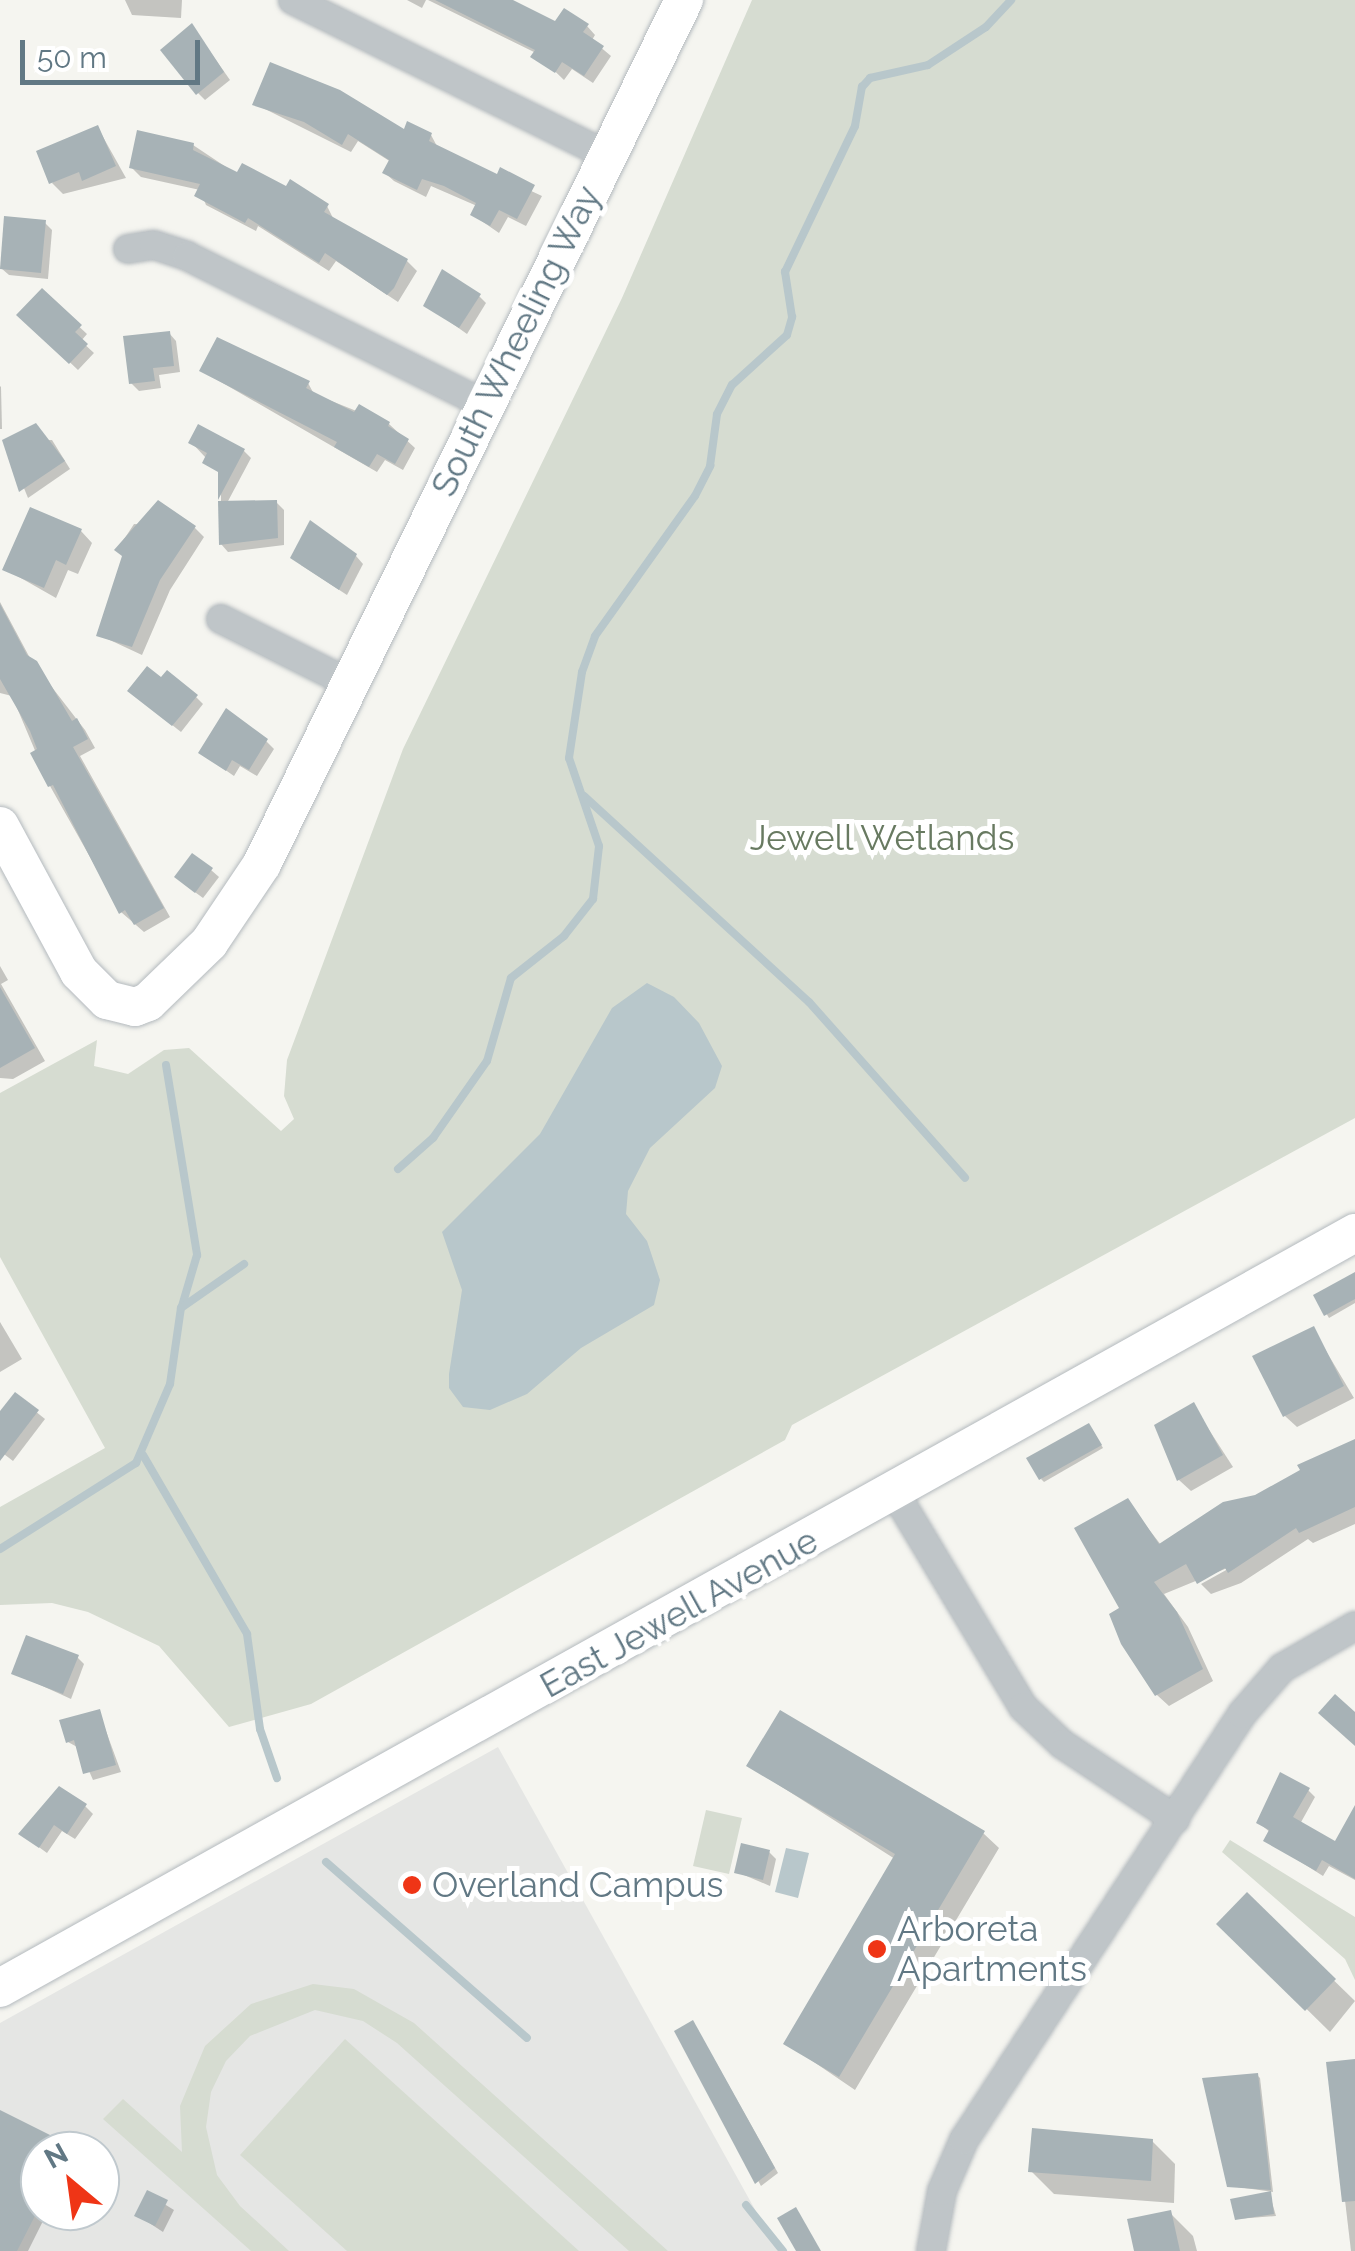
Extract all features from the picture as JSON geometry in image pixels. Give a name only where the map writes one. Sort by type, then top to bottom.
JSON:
[{"type":"street","points":[[293,0],[607,155]]},
{"type":"street","name":"South Wheeling Way","points":[[0,826],[79,972],[108,1000],[135,1008],[148,1002],[210,944],[262,864],[684,0]]},
{"type":"street","points":[[128,248],[154,246],[186,256],[486,405]]},
{"type":"street","points":[[221,619],[349,683]]},
{"type":"street","name":"East Jewell Avenue","points":[[0,1988],[1355,1234]]},
{"type":"street","points":[[895,1493],[987,1655],[1028,1713],[1062,1744],[1175,1819]]},
{"type":"street","points":[[932,2251],[942,2191],[964,2140],[1264,1684],[1296,1658],[1355,1626]]},
{"type":"shaded area","points":[[647,983],[674,997],[699,1023],[722,1066],[715,1088],[650,1148],[628,1191],[626,1214],[647,1241],[660,1280],[654,1305],[581,1348],[527,1394],[490,1410],[463,1407],[449,1388],[462,1290],[442,1232],[540,1134],[612,1008]]},
{"type":"shaded area","name":"Overland Campus","points":[[498,1747],[778,2251],[0,2251],[0,2023]]},
{"type":"shaded area","points":[[786,1848],[809,1853],[798,1898],[775,1892]]},
{"type":"green space","name":"Jewell Wetlands","points":[[752,0],[1355,0],[1355,1118],[792,1425],[785,1440],[311,1704],[229,1727],[159,1646],[88,1612],[52,1603],[0,1605],[0,1507],[105,1448],[0,1257],[0,1093],[97,1040],[94,1066],[128,1074],[164,1050],[189,1048],[281,1131],[294,1119],[284,1096],[287,1060],[403,749],[622,298]]},
{"type":"green space","points":[[706,1810],[742,1818],[729,1874],[693,1866]]},
{"type":"green space","points":[[1230,1840],[1355,1917],[1355,1980],[1345,1959],[1222,1852]]},
{"type":"green space","points":[[313,1984],[354,1989],[414,2023],[668,2251],[629,2251],[397,2043],[363,2021],[315,2010],[250,2036],[226,2061],[211,2092],[206,2127],[217,2175],[240,2206],[289,2251],[251,2251],[103,2119],[123,2099],[182,2152],[180,2106],[205,2046],[251,2004]]},
{"type":"green space","points":[[345,2039],[579,2251],[347,2251],[240,2155]]},
{"type":"building","points":[[435,0],[513,0],[555,21],[564,8],[589,24],[583,32],[604,46],[584,76],[562,62],[555,73],[530,57],[535,50]]},
{"type":"building","points":[[192,23],[224,72],[196,95],[160,50]]},
{"type":"building","points":[[270,62],[340,90],[404,129],[407,121],[432,133],[429,141],[497,174],[500,167],[535,185],[517,219],[499,210],[490,226],[470,215],[476,203],[444,186],[422,179],[417,190],[382,173],[389,160],[348,134],[342,145],[304,122],[252,105]]},
{"type":"building","points":[[98,125],[116,166],[82,181],[79,172],[49,184],[36,151]]},
{"type":"building","points":[[137,130],[194,143],[193,150],[237,172],[242,163],[286,186],[290,179],[329,204],[324,212],[408,259],[394,288],[387,295],[325,253],[319,263],[248,218],[245,223],[194,196],[200,184],[129,168]]},
{"type":"building","points":[[4,216],[46,220],[41,273],[0,269]]},
{"type":"building","points":[[442,269],[481,294],[459,328],[423,306]]},
{"type":"building","points":[[42,288],[82,325],[75,332],[88,344],[69,364],[16,315]]},
{"type":"building","points":[[170,331],[174,366],[153,368],[155,381],[129,384],[123,336]]},
{"type":"building","points":[[217,337],[310,381],[306,388],[354,412],[359,404],[390,422],[388,426],[409,439],[395,464],[377,454],[369,467],[334,447],[337,442],[199,371]]},
{"type":"building","points":[[36,423],[65,461],[19,492],[2,440]]},
{"type":"building","points":[[198,424],[245,449],[218,500],[218,472],[202,463],[207,453],[188,443]]},
{"type":"building","points":[[158,500],[196,526],[160,580],[132,647],[96,636],[122,556],[114,550]]},
{"type":"building","points":[[277,500],[278,538],[219,545],[218,501]]},
{"type":"building","points":[[30,507],[82,529],[66,565],[56,560],[44,588],[2,570]]},
{"type":"building","points":[[310,520],[357,554],[339,590],[290,558]]},
{"type":"building","points":[[0,604],[27,655],[37,661],[72,721],[77,718],[88,739],[73,747],[164,908],[134,925],[125,910],[119,914],[53,785],[48,787],[30,753],[37,749],[30,731],[0,679]]},
{"type":"building","points":[[147,666],[161,677],[167,670],[198,695],[172,726],[127,691]]},
{"type":"building","points":[[226,708],[268,739],[249,770],[232,760],[226,771],[198,753]]},
{"type":"building","points":[[192,853],[213,868],[195,893],[174,877]]},
{"type":"building","points":[[0,987],[35,1048],[0,1068]]},
{"type":"building","points":[[1355,1272],[1355,1299],[1324,1316],[1313,1295]]},
{"type":"building","points":[[1314,1326],[1344,1386],[1283,1417],[1252,1356]]},
{"type":"building","points":[[15,1392],[39,1410],[0,1461],[0,1411]]},
{"type":"building","points":[[1194,1402],[1223,1455],[1177,1481],[1154,1425]]},
{"type":"building","points":[[1089,1423],[1102,1445],[1039,1480],[1026,1458]]},
{"type":"building","points":[[1355,1439],[1355,1507],[1299,1533],[1296,1528],[1228,1573],[1225,1568],[1197,1584],[1186,1564],[1154,1582],[1177,1612],[1203,1669],[1155,1696],[1121,1644],[1109,1614],[1119,1608],[1074,1528],[1128,1498],[1159,1544],[1223,1502],[1255,1495],[1300,1470],[1297,1465]]},
{"type":"building","points":[[26,1635],[79,1655],[63,1694],[11,1674]]},
{"type":"building","points":[[1335,1694],[1355,1712],[1355,1746],[1318,1713]]},
{"type":"building","points":[[100,1709],[116,1765],[83,1774],[74,1740],[66,1743],[59,1720]]},
{"type":"building","name":"Arboreta Apartments","points":[[780,1710],[985,1831],[839,2077],[783,2044],[895,1854],[746,1766]]},
{"type":"building","points":[[1280,1772],[1310,1788],[1293,1817],[1335,1841],[1355,1805],[1355,1879],[1322,1860],[1316,1871],[1263,1841],[1269,1830],[1256,1823]]},
{"type":"building","points":[[59,1786],[87,1804],[67,1834],[54,1825],[39,1848],[18,1834]]},
{"type":"building","points":[[741,1843],[770,1850],[763,1880],[734,1873]]},
{"type":"building","points":[[1247,1892],[1336,1979],[1305,2011],[1216,1924]]},
{"type":"building","points":[[693,2020],[775,2168],[755,2184],[674,2031]]},
{"type":"building","points":[[1355,2059],[1355,2201],[1342,2202],[1326,2062]]},
{"type":"building","points":[[1258,2073],[1271,2190],[1227,2187],[1202,2078]]},
{"type":"building","points":[[0,2110],[42,2131],[20,2131],[20,2231],[27,2231],[17,2251],[0,2251]]},
{"type":"building","points":[[1032,2128],[1153,2139],[1151,2181],[1028,2172]]},
{"type":"building","points":[[147,2190],[168,2200],[155,2226],[134,2216]]},
{"type":"building","points":[[1271,2191],[1274,2214],[1235,2220],[1230,2199]]},
{"type":"building","points":[[796,2207],[821,2251],[796,2251],[777,2218]]},
{"type":"building","points":[[1171,2210],[1180,2251],[1134,2251],[1127,2219]]},
{"type":"waterway","points":[[398,1169],[433,1138],[487,1061],[511,978],[564,936],[593,899],[599,846],[569,758],[582,672],[595,636],[695,496],[710,466],[717,414],[732,385],[787,335],[792,317],[785,272],[855,126],[862,87],[870,78],[928,65],[986,27],[1011,0]]},
{"type":"waterway","points":[[584,796],[809,1002],[965,1178]]},
{"type":"waterway","points":[[166,1065],[197,1255],[182,1306]]},
{"type":"waterway","points":[[0,1549],[136,1463],[170,1384],[181,1308],[244,1264]]},
{"type":"waterway","points":[[143,1455],[247,1634],[260,1729],[277,1778]]},
{"type":"waterway","points":[[326,1862],[527,2038]]},
{"type":"waterway","points":[[746,2205],[783,2251]]},
{"type":"place","name":"Overland Campus","points":[[412,1885]]},
{"type":"place","name":"Arboreta Apartments","points":[[877,1949]]}]
